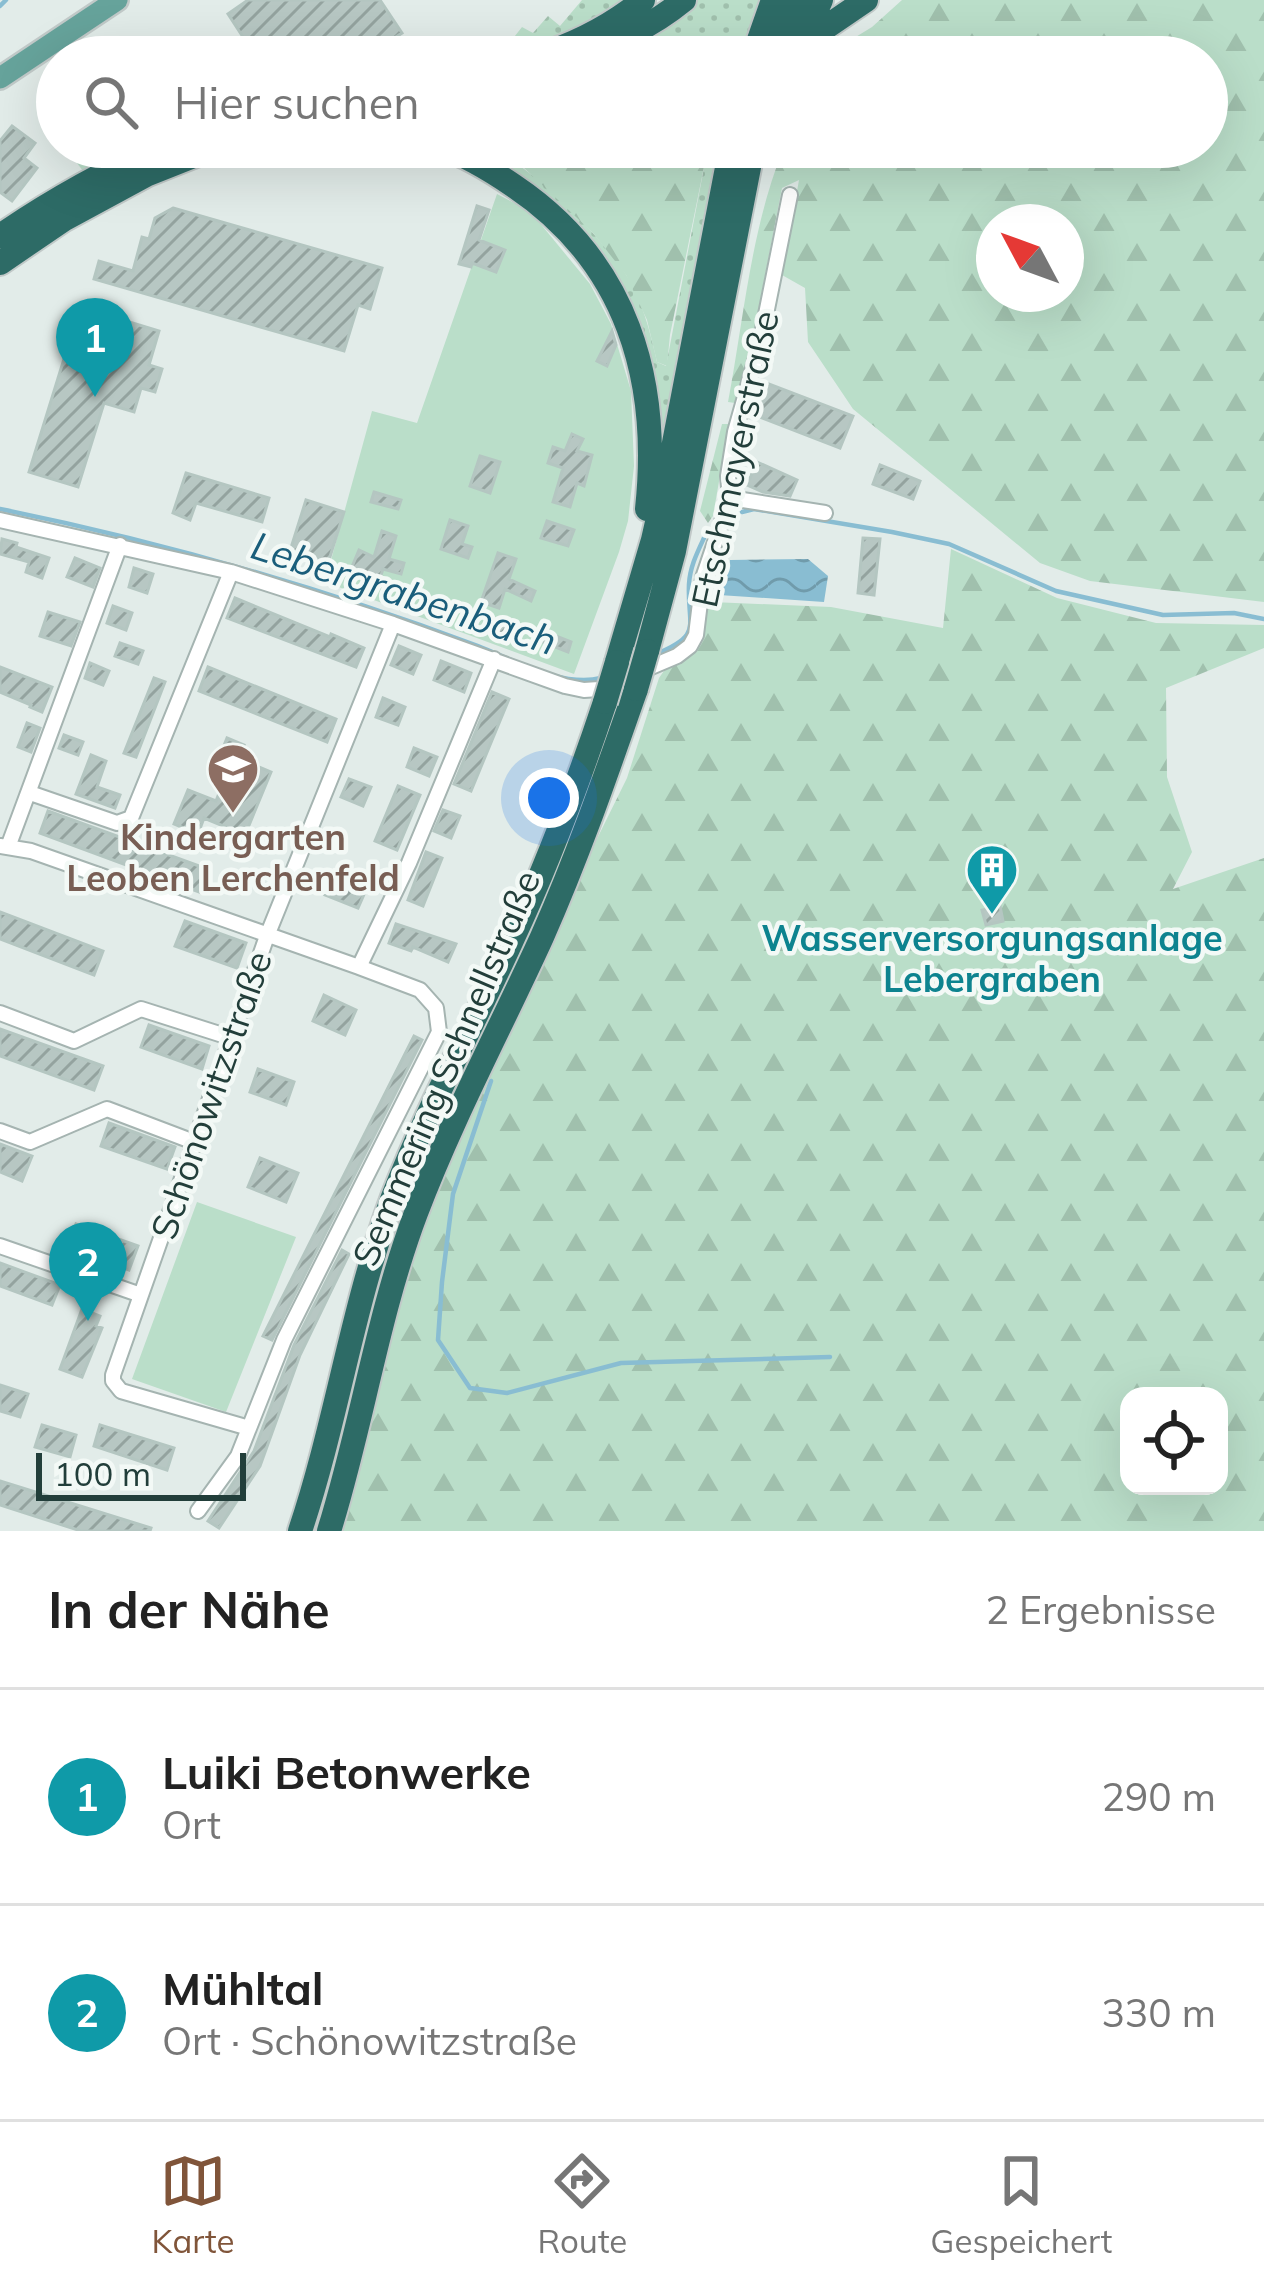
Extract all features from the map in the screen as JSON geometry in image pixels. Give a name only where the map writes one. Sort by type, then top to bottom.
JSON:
[{"type":"highway","points":[[591,36],[643,0]]},
{"type":"highway","points":[[628,36],[684,0]]},
{"type":"highway","points":[[760,36],[773,0]]},
{"type":"highway","points":[[783,36],[796,0]]},
{"type":"highway","points":[[805,36],[821,0]]},
{"type":"highway","points":[[822,30],[866,0]]},
{"type":"highway","points":[[0,236],[113,168]]},
{"type":"highway","points":[[0,263],[85,208],[163,168]]},
{"type":"highway","points":[[486,168],[539,203],[578,242],[611,290],[633,338],[646,386],[651,435],[646,514],[653,540]]},
{"type":"highway","name":"Semmering Schnellstraße","points":[[300,1531],[369,1267],[394,1196],[514,938],[605,702],[653,540],[743,168]]},
{"type":"highway","name":"Semmering Schnellstraße","points":[[329,1531],[394,1276],[417,1210],[550,917],[636,689],[674,551],[709,384],[745,168]]},
{"type":"main road","points":[[63,36],[117,0]]},
{"type":"main road","points":[[0,78],[36,54]]},
{"type":"street","name":"Etschmayerstraße","points":[[0,520],[231,572],[565,686],[591,690],[677,656],[696,635],[703,578],[730,498],[728,476],[735,432],[760,344],[790,195]]},
{"type":"street","points":[[730,498],[825,513]]},
{"type":"street","points":[[121,545],[30,794],[4,847],[31,851],[420,990],[436,1008],[439,1032],[284,1340],[238,1456],[198,1511]]},
{"type":"street","points":[[30,794],[117,824],[131,818],[231,572]]},
{"type":"street","name":"Schönowitzstraße","points":[[248,1428],[121,1391],[113,1376],[267,936],[393,624]]},
{"type":"street","points":[[358,967],[409,863],[494,659]]},
{"type":"street","points":[[0,1013],[74,1041],[141,1009],[232,1037]]},
{"type":"street","points":[[0,1131],[30,1142],[106,1109],[194,1142]]},
{"type":"street","points":[[0,1246],[141,1295]]},
{"type":"green space","points":[[582,0],[633,0],[564,36],[515,36],[522,27],[533,33],[548,16],[560,26]]},
{"type":"green space","points":[[698,0],[759,0],[747,36],[633,36]]},
{"type":"green space","points":[[902,0],[1264,0],[1264,602],[1090,581],[1040,563],[853,409],[808,342],[805,288],[782,275],[799,180],[782,188],[750,353],[735,403],[728,402],[756,241],[777,168],[1228,168],[1228,36],[857,36]]},
{"type":"green space","points":[[482,168],[522,168],[581,220],[631,283],[657,362],[666,366],[704,168],[713,168],[663,435],[659,433],[604,267]]},
{"type":"green space","points":[[524,168],[704,168],[667,366],[657,362],[647,320],[626,275],[593,233]]},
{"type":"green space","points":[[497,194],[530,211],[590,284],[611,324],[631,391],[634,466],[628,521],[574,674],[325,582],[372,411],[417,423]]},
{"type":"green space","points":[[722,424],[729,424],[708,523],[700,511]]},
{"type":"green space","points":[[951,549],[1057,598],[1156,623],[1264,625],[1264,648],[1166,688],[1167,777],[1192,852],[1173,889],[1264,858],[1264,1531],[339,1531],[386,1338],[432,1190],[627,778],[659,678],[712,602],[831,607],[943,628]]},
{"type":"green space","points":[[197,1202],[296,1237],[226,1412],[132,1379]]},
{"type":"water","points":[[808,559],[828,576],[824,602],[719,595],[730,560]]},
{"type":"building","points":[[248,0],[380,0],[402,33],[242,36],[228,14]]},
{"type":"building","points":[[12,126],[35,143],[24,158],[37,168],[12,201],[0,192],[0,141]]},
{"type":"building","points":[[477,206],[489,210],[479,240],[505,250],[496,272],[472,263],[471,267],[459,264]]},
{"type":"building","points":[[173,208],[382,268],[370,309],[358,305],[344,351],[94,279],[99,261],[133,271],[142,237],[149,239],[155,218]]},
{"type":"building","points":[[80,307],[159,331],[149,365],[162,369],[155,392],[141,388],[134,412],[104,403],[78,487],[29,472]]},
{"type":"building","points":[[612,331],[616,345],[607,366],[597,361]]},
{"type":"building","points":[[761,381],[853,416],[840,448],[752,414]]},
{"type":"building","points":[[572,434],[583,439],[577,451],[592,455],[584,486],[577,483],[570,507],[553,502],[563,468],[548,463],[553,447],[565,451]]},
{"type":"building","points":[[480,456],[500,462],[490,493],[470,486]]},
{"type":"building","points":[[757,462],[797,480],[790,496],[747,485]]},
{"type":"building","points":[[880,465],[920,481],[913,499],[873,484]]},
{"type":"building","points":[[186,473],[269,498],[262,522],[196,503],[190,520],[173,513]]},
{"type":"building","points":[[374,492],[401,500],[398,509],[371,502]]},
{"type":"building","points":[[306,500],[344,512],[328,563],[290,551]]},
{"type":"building","points":[[450,520],[468,526],[462,544],[472,547],[468,558],[441,549]]},
{"type":"building","points":[[547,521],[574,530],[568,546],[541,538]]},
{"type":"building","points":[[382,531],[396,536],[389,559],[404,563],[401,574],[383,569],[377,587],[349,574],[359,550],[374,557]]},
{"type":"building","points":[[863,538],[880,539],[874,595],[858,593]]},
{"type":"building","points":[[2,539],[49,558],[42,578],[26,572],[29,562],[0,554]]},
{"type":"building","points":[[498,553],[516,559],[509,579],[535,591],[531,601],[505,589],[499,608],[481,602]]},
{"type":"building","points":[[75,558],[100,568],[93,587],[67,577]]},
{"type":"building","points":[[134,568],[153,574],[147,593],[129,587]]},
{"type":"building","points":[[235,598],[364,648],[356,667],[227,618]]},
{"type":"building","points":[[113,606],[132,613],[126,630],[107,623]]},
{"type":"building","points":[[48,612],[80,622],[71,646],[40,636]]},
{"type":"building","points":[[498,620],[518,626],[513,642],[492,634]]},
{"type":"building","points":[[538,629],[571,642],[568,652],[535,639]]},
{"type":"building","points":[[120,643],[143,651],[138,664],[115,656]]},
{"type":"building","points":[[399,646],[421,655],[413,674],[391,665]]},
{"type":"building","points":[[441,661],[471,673],[464,692],[434,680]]},
{"type":"building","points":[[90,663],[109,671],[103,685],[85,678]]},
{"type":"building","points":[[0,667],[52,687],[42,712],[0,692]]},
{"type":"building","points":[[208,667],[336,719],[327,742],[199,691]]},
{"type":"building","points":[[154,678],[165,682],[136,757],[124,753]]},
{"type":"building","points":[[492,692],[509,699],[471,791],[454,784]]},
{"type":"building","points":[[383,698],[405,707],[398,725],[376,717]]},
{"type":"building","points":[[27,723],[40,728],[31,752],[18,747]]},
{"type":"building","points":[[64,735],[83,742],[78,755],[59,748]]},
{"type":"building","points":[[227,738],[244,745],[238,758],[271,772],[245,835],[204,818],[198,834],[174,824],[188,790],[216,801],[229,768],[217,763]]},
{"type":"building","points":[[414,748],[437,757],[429,776],[407,767]]},
{"type":"building","points":[[91,755],[106,761],[97,787],[120,795],[115,808],[76,794]]},
{"type":"building","points":[[349,779],[371,787],[363,806],[341,797]]},
{"type":"building","points":[[398,786],[420,795],[397,850],[375,841]]},
{"type":"building","points":[[443,810],[460,816],[451,838],[434,831]]},
{"type":"building","points":[[48,811],[210,870],[202,893],[40,833]]},
{"type":"building","points":[[426,852],[442,858],[423,906],[408,900]]},
{"type":"building","points":[[336,869],[369,883],[358,908],[325,895]]},
{"type":"building","name":"Wasserversorgungsanlage Lebergraben","points":[[1000,906],[1003,921],[986,925],[982,910]]},
{"type":"building","points":[[0,912],[103,951],[94,975],[0,939]]},
{"type":"building","points":[[185,921],[246,943],[237,968],[175,946]]},
{"type":"building","points":[[396,924],[456,944],[448,962],[389,943]]},
{"type":"building","points":[[324,995],[356,1010],[345,1035],[313,1021]]},
{"type":"building","points":[[149,1025],[209,1046],[202,1069],[141,1047]]},
{"type":"building","points":[[0,1029],[103,1066],[94,1090],[0,1056]]},
{"type":"building","points":[[414,1036],[422,1040],[272,1340],[263,1336]]},
{"type":"building","points":[[258,1069],[294,1082],[286,1105],[250,1092]]},
{"type":"building","points":[[109,1123],[175,1147],[167,1169],[101,1146]]},
{"type":"building","points":[[0,1144],[32,1156],[22,1181],[0,1172]]},
{"type":"building","points":[[260,1158],[298,1173],[286,1202],[248,1187]]},
{"type":"building","points":[[76,1224],[138,1246],[129,1270],[67,1247]]},
{"type":"building","points":[[342,1250],[349,1254],[300,1355],[260,1466],[219,1528],[208,1521],[254,1451],[294,1345]]},
{"type":"building","points":[[0,1263],[60,1285],[52,1305],[0,1286]]},
{"type":"building","points":[[82,1309],[100,1316],[96,1326],[102,1328],[82,1377],[60,1369]]},
{"type":"building","points":[[0,1385],[28,1394],[20,1417],[0,1411]]},
{"type":"building","points":[[42,1425],[76,1435],[70,1457],[35,1447]]},
{"type":"building","points":[[100,1425],[174,1448],[167,1470],[94,1446]]},
{"type":"building","points":[[0,1481],[151,1528],[81,1531],[0,1505]]},
{"type":"waterway","name":"Lebergrabenbach","points":[[0,6],[6,0]]},
{"type":"waterway","name":"Lebergrabenbach","points":[[0,509],[122,536],[301,586],[555,676],[601,678]]},
{"type":"waterway","name":"Lebergrabenbach","points":[[742,512],[754,509],[949,544],[1056,591],[1163,615],[1234,613],[1264,619]]},
{"type":"waterway","name":"Lebergrabenbach","points":[[656,654],[681,641],[690,628],[690,578],[704,538]]},
{"type":"waterway","points":[[491,1081],[453,1194],[438,1340],[470,1388],[507,1393],[621,1363],[830,1357]]},
{"type":"place","name":"Luiki Betonwerke","points":[[95,397]]},
{"type":"place","name":"Kindergarten Leoben Lerchenfeld","points":[[233,815]]},
{"type":"place","name":"Wasserversorgungsanlage Lebergraben","points":[[992,916]]},
{"type":"place","name":"Mühltal","points":[[88,1321]]}]
